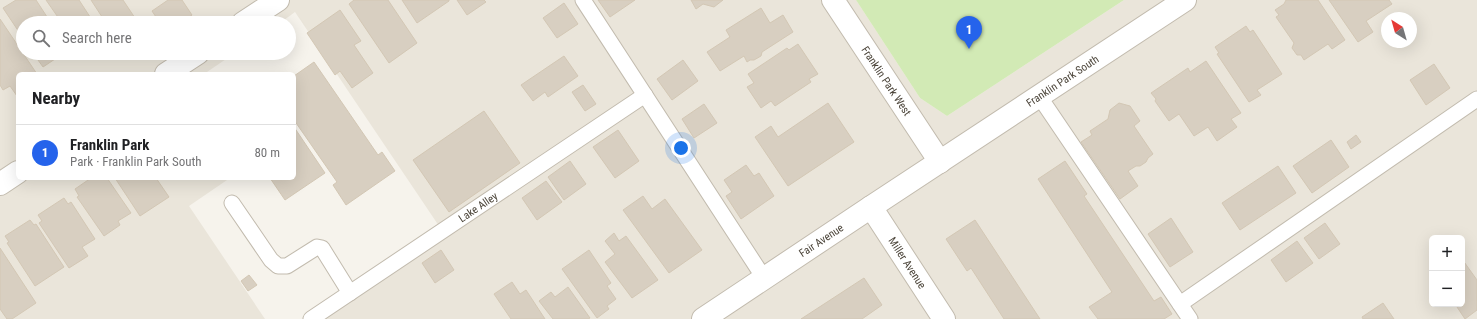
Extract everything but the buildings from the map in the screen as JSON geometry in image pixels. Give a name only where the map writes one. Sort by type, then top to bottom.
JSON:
[{"type":"street","points":[[254,16],[278,0]]},
{"type":"street","name":"Franklin Park West","points":[[833,0],[940,162]]},
{"type":"street","name":"Franklin Park South","points":[[940,162],[1185,0]]},
{"type":"street","points":[[169,72],[187,60]]},
{"type":"street","name":"Fair Avenue","points":[[703,319],[940,162]]},
{"type":"street","points":[[0,184],[16,173]]},
{"type":"street","name":"Miller Avenue","points":[[872,207],[944,319]]},
{"type":"lane","points":[[583,0],[764,278]]},
{"type":"lane","name":"Lake Alley","points":[[311,319],[645,95]]},
{"type":"lane","points":[[1039,96],[1190,319]]},
{"type":"lane","points":[[1180,304],[1477,99]]},
{"type":"lane","points":[[232,203],[271,260],[278,266],[287,266],[317,247],[322,248],[350,293]]},
{"type":"shaded area","points":[[0,0],[856,0],[920,98],[947,116],[1124,0],[1477,0],[1477,319],[308,319],[441,229],[295,12],[290,16],[16,16],[16,60],[225,60],[207,72],[16,72],[16,180],[227,180],[189,206],[265,319],[0,319]]},
{"type":"green space","points":[[856,0],[1124,0],[947,116],[920,98]]},
{"type":"place","name":"Franklin Park","points":[[969,49]]}]
